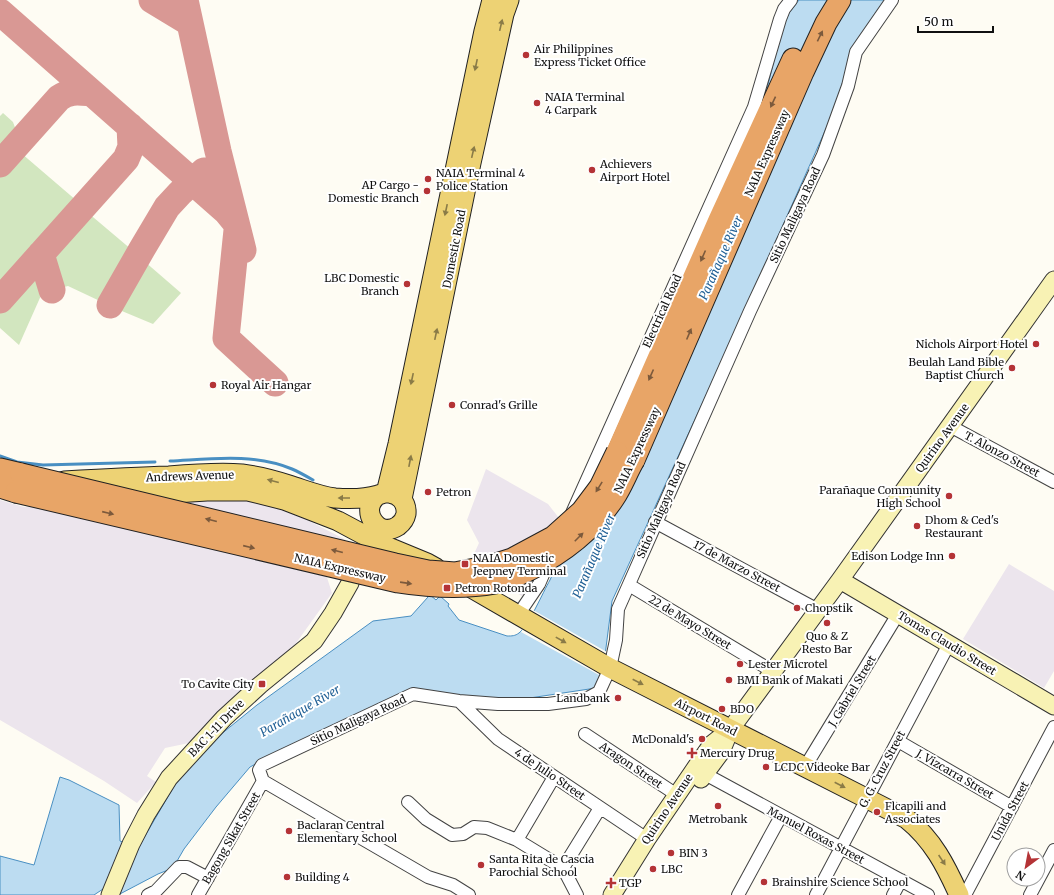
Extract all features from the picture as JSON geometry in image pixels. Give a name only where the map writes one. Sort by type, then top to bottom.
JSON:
[{"type":"highway","name":"NAIA Expressway","points":[[0,470],[375,560],[428,571],[455,573],[490,566],[512,559],[553,537],[582,511],[600,487],[617,452],[718,220],[798,47],[824,0]]},
{"type":"highway","name":"NAIA Expressway","points":[[0,488],[398,582],[429,586],[454,587],[496,583],[516,576],[558,554],[574,542],[596,521],[614,498],[634,460],[803,72],[826,23],[840,0]]},
{"type":"main road","name":"Domestic Road","points":[[389,496],[396,452],[480,46],[492,0]]},
{"type":"main road","name":"Domestic Road","points":[[389,496],[471,163],[504,14],[509,0]]},
{"type":"main road","name":"Quirino Avenue","points":[[624,895],[656,844],[722,752],[730,730],[840,580],[1054,280]]},
{"type":"main road","name":"Andrews Avenue","points":[[0,470],[15,476],[54,482],[214,473],[241,474],[288,484],[328,497],[348,498],[389,496]]},
{"type":"main road","name":"Andrews Avenue","points":[[0,488],[50,499],[98,498],[207,491],[248,491],[284,500],[348,526],[381,531]]},
{"type":"main road","points":[[389,496],[405,506],[405,516],[399,525],[381,531],[371,517],[370,509],[372,501],[389,496]]},
{"type":"main road","name":"Airport Road","points":[[381,531],[427,563],[608,666],[730,730],[867,798],[907,820],[920,830],[945,864],[959,895]]},
{"type":"main road","name":"BAC 1-11 Drive","points":[[110,894],[131,844],[146,815],[169,778],[229,714],[260,685],[314,641],[333,613],[350,583],[358,555],[381,531]]},
{"type":"main road","name":"Tomas Claudio Street","points":[[840,580],[1054,706]]},
{"type":"main road","name":"Quirino Avenue","points":[[612,895],[647,839],[712,744],[730,730]]},
{"type":"street","name":"Electrical Road","points":[[522,618],[561,536],[754,107],[780,19],[791,0]]},
{"type":"street","name":"Sitio Maligaya Road","points":[[261,778],[259,770],[262,764],[414,694],[459,701],[498,704],[548,704],[586,699],[598,692],[616,640],[618,609],[655,522],[750,311],[823,156],[848,86],[856,52],[892,0]]},
{"type":"street","name":"T. Alonzo Street","points":[[950,426],[1054,482]]},
{"type":"street","name":"17 de Marzo Street","points":[[655,522],[818,610]]},
{"type":"street","name":"22 de Mayo Street","points":[[629,585],[772,671]]},
{"type":"street","name":"J. Gabriel Street","points":[[805,767],[898,614]]},
{"type":"street","name":"G. G. Cruz Street","points":[[816,895],[949,644]]},
{"type":"street","name":"4 de Julio Street","points":[[459,701],[498,739],[647,839]]},
{"type":"street","name":"Unida Street","points":[[965,895],[1054,727]]},
{"type":"street","name":"Aragon Street","points":[[585,734],[677,795]]},
{"type":"street","name":"J. Vizcarra Street","points":[[898,741],[1012,807]]},
{"type":"street","name":"Manuel Roxas Street","points":[[705,774],[928,895]]},
{"type":"street","points":[[517,840],[554,777]]},
{"type":"street","points":[[261,778],[428,877],[453,885],[469,895]]},
{"type":"street","name":"Bagong Sikat Street","points":[[198,895],[261,778]]},
{"type":"street","points":[[408,802],[426,819],[452,835],[462,834],[474,827],[487,828],[517,840],[563,868],[576,890],[577,895]]},
{"type":"street","points":[[563,868],[600,808]]},
{"type":"street","points":[[738,895],[781,816]]},
{"type":"street","points":[[1030,895],[1054,850]]},
{"type":"street","points":[[148,895],[156,891],[179,867],[187,867],[208,878]]},
{"type":"street","points":[[893,895],[901,880]]},
{"type":"shaded area","points":[[486,469],[548,504],[559,518],[522,596],[468,567],[479,543],[467,520]]},
{"type":"shaded area","points":[[225,498],[246,499],[292,512],[346,540],[320,556],[332,593],[294,646],[228,703],[222,711],[189,743],[165,748],[147,776],[156,782],[137,803],[104,781],[0,720],[0,500],[24,507]]},
{"type":"shaded area","points":[[1009,564],[1054,591],[1054,671],[1044,688],[963,639]]},
{"type":"green space","points":[[3,113],[13,122],[17,133],[0,153],[0,116]]},
{"type":"green space","points":[[21,153],[77,201],[0,291],[0,176]]},
{"type":"green space","points":[[87,212],[132,250],[102,302],[68,286],[60,288],[51,258],[54,250]]},
{"type":"green space","points":[[144,261],[181,293],[153,324],[117,309]]},
{"type":"green space","points":[[38,269],[43,291],[19,345],[0,328],[0,313]]},
{"type":"water","name":"Parañaque River","points":[[799,0],[890,0],[855,49],[833,113],[612,601],[604,663],[596,688],[523,699],[474,698],[429,691],[276,753],[250,767],[216,807],[184,849],[173,868],[158,874],[118,895],[103,889],[94,895],[0,895],[0,856],[34,865],[60,777],[119,805],[120,841],[138,848],[177,781],[204,748],[257,705],[373,621],[411,616],[429,594],[436,600],[440,596],[449,604],[448,606],[459,620],[507,636],[516,635],[523,629],[550,580],[762,109],[781,32],[789,13]]},
{"type":"pier","points":[[533,610],[607,652],[606,662],[599,675],[521,632]]},
{"type":"waterway","points":[[0,456],[17,462],[43,465],[155,462]]},
{"type":"waterway","points":[[170,461],[216,458],[247,459],[277,464],[292,469],[313,480]]},
{"type":"taxiway","points":[[152,0],[190,23]]},
{"type":"taxiway","points":[[185,0],[218,151],[243,250]]},
{"type":"taxiway","points":[[0,12],[226,211],[235,222]]},
{"type":"taxiway","points":[[0,164],[59,98],[63,95],[71,93],[92,93]]},
{"type":"taxiway","points":[[0,300],[126,159],[131,147],[130,126]]},
{"type":"taxiway","points":[[110,305],[167,207],[204,171]]},
{"type":"taxiway","points":[[237,230],[226,338],[275,383]]},
{"type":"taxiway","points":[[41,254],[52,290]]},
{"type":"place","name":"Air Philippines Express Ticket Office","points":[[526,55]]},
{"type":"place","name":"NAIA Terminal 4 Carpark","points":[[537,103]]},
{"type":"place","name":"Achievers Airport Hotel","points":[[592,170]]},
{"type":"place","name":"NAIA Terminal 4 Police Station","points":[[428,179]]},
{"type":"place","name":"AP Cargo - Domestic Branch","points":[[427,191]]},
{"type":"place","name":"LBC Domestic Branch","points":[[407,284]]},
{"type":"place","name":"Nichols Airport Hotel","points":[[1036,344]]},
{"type":"place","name":"Beulah Land Bible Baptist Church","points":[[1012,368]]},
{"type":"place","name":"Royal Air Hangar","points":[[213,385]]},
{"type":"place","name":"Conrad's Grille","points":[[452,405]]},
{"type":"place","name":"Petron","points":[[428,492]]},
{"type":"place","name":"Parañaque Community High School","points":[[949,496]]},
{"type":"place","name":"Dhom & Ced's Restaurant","points":[[917,526]]},
{"type":"place","name":"Edison Lodge Inn","points":[[952,556]]},
{"type":"place","name":"NAIA Domestic Jeepney Terminal","points":[[465,564]]},
{"type":"place","name":"Petron Rotonda","points":[[447,588]]},
{"type":"place","name":"Chopstik","points":[[797,608]]},
{"type":"place","name":"Quo & Z Resto Bar","points":[[827,623]]},
{"type":"place","name":"Lester Microtel","points":[[740,664]]},
{"type":"place","name":"BMI Bank of Makati","points":[[729,680]]},
{"type":"place","name":"To Cavite City","points":[[262,684]]},
{"type":"place","name":"Landbank","points":[[618,698]]},
{"type":"place","name":"BDO","points":[[722,709]]},
{"type":"place","name":"McDonald's","points":[[702,739]]},
{"type":"place","name":"Mercury Drug","points":[[692,753]]},
{"type":"place","name":"LCDC Videoke Bar","points":[[766,767]]},
{"type":"place","name":"Metrobank","points":[[718,806]]},
{"type":"place","name":"Flcapili and Associates","points":[[877,812]]},
{"type":"place","name":"Baclaran Central Elementary School","points":[[289,831]]},
{"type":"place","name":"BIN 3","points":[[671,853]]},
{"type":"place","name":"Santa Rita de Cascia Parochial School","points":[[481,865]]},
{"type":"place","name":"LBC","points":[[653,869]]},
{"type":"place","name":"Building 4","points":[[287,877]]},
{"type":"place","name":"Brainshire Science School","points":[[764,882]]},
{"type":"place","name":"TGP","points":[[611,883]]}]
